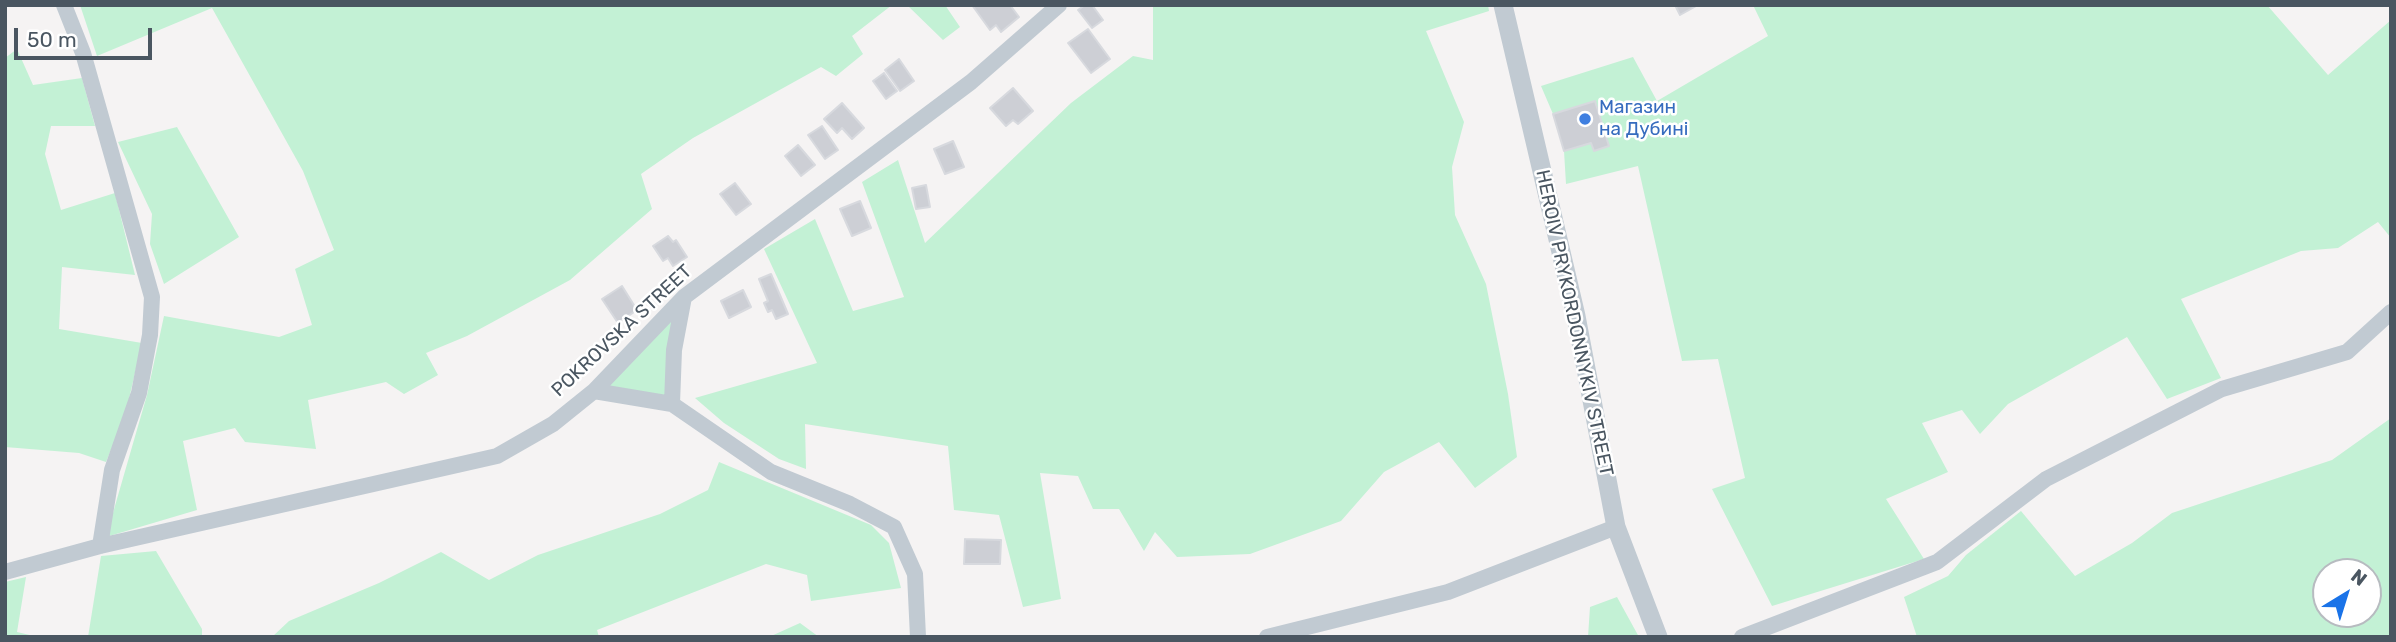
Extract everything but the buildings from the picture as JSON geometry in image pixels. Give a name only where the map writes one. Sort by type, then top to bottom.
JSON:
[{"type":"street","points":[[64,5],[83,53],[152,297],[150,335],[139,393],[112,470],[100,546]]},
{"type":"street","name":"POKROVSKA STREET","points":[[5,572],[100,546],[497,456],[552,424],[594,391],[684,297],[971,82],[1059,5]]},
{"type":"street","name":"HEROIV PRYKORDONNYKIV STREET","points":[[1503,5],[1576,316],[1616,527],[1658,637]]},
{"type":"street","points":[[672,404],[674,350],[684,297]]},
{"type":"street","points":[[1742,637],[1937,562],[2046,479],[2222,389],[2347,352],[2391,312]]},
{"type":"street","points":[[594,391],[672,404],[771,472],[850,504],[894,527],[915,574],[918,637]]},
{"type":"street","points":[[1267,637],[1448,592],[1616,527]]},
{"type":"green space","points":[[80,5],[892,5],[852,36],[863,54],[836,76],[821,67],[693,138],[641,174],[652,209],[570,280],[467,336],[426,353],[438,375],[404,394],[386,382],[308,400],[316,449],[245,442],[235,428],[183,441],[197,510],[106,537],[147,395],[164,316],[279,337],[312,325],[295,269],[334,250],[303,171],[212,8],[97,56]]},
{"type":"green space","points":[[907,5],[945,5],[960,27],[943,40]]},
{"type":"green space","points":[[1153,5],[1488,5],[1489,11],[1426,31],[1464,122],[1452,167],[1455,215],[1486,284],[1508,394],[1517,457],[1475,488],[1439,442],[1384,472],[1341,521],[1250,554],[1177,557],[1155,532],[1144,551],[1119,509],[1093,509],[1078,476],[1040,473],[1061,599],[1023,607],[999,515],[954,510],[948,446],[805,424],[806,469],[779,459],[724,423],[695,398],[817,363],[764,249],[815,219],[853,311],[904,297],[862,182],[898,160],[925,243],[1071,103],[1133,56],[1153,60]]},
{"type":"green space","points":[[1753,5],[2267,5],[2328,75],[2391,20],[2391,238],[2378,222],[2338,248],[2301,251],[2181,299],[2221,378],[2167,399],[2127,337],[2008,404],[1980,434],[1962,410],[1922,423],[1948,472],[1886,499],[1924,559],[1772,606],[1712,489],[1745,478],[1718,359],[1682,361],[1638,166],[1566,184],[1564,151],[1591,143],[1594,151],[1609,146],[1595,101],[1553,114],[1541,86],[1633,57],[1657,101],[1768,36]]},
{"type":"green space","points":[[17,49],[33,85],[82,78],[95,126],[51,126],[45,154],[61,210],[115,193],[135,275],[62,267],[59,329],[142,343],[125,416],[106,462],[79,453],[5,447],[5,58]]},
{"type":"green space","points":[[177,127],[239,237],[164,284],[150,244],[152,214],[118,142]]},
{"type":"green space","points":[[675,312],[667,397],[606,386]]},
{"type":"green space","points":[[2391,418],[2391,637],[1917,637],[1904,597],[1948,576],[1966,555],[2021,511],[2075,576],[2132,543],[2172,513],[2332,460]]},
{"type":"green space","points":[[719,462],[871,525],[889,543],[901,588],[811,601],[807,575],[766,564],[597,630],[599,637],[272,637],[289,621],[379,583],[441,552],[489,580],[538,555],[660,514],[708,490]]},
{"type":"green space","points":[[156,551],[202,629],[202,637],[88,637],[101,556]]},
{"type":"green space","points":[[26,577],[17,632],[38,637],[5,637],[5,582]]},
{"type":"green space","points":[[1617,597],[1639,637],[1588,637],[1590,607]]},
{"type":"green space","points":[[800,623],[819,637],[769,637]]},
{"type":"place","name":"Магазин на Дубині","points":[[1585,119]]}]
